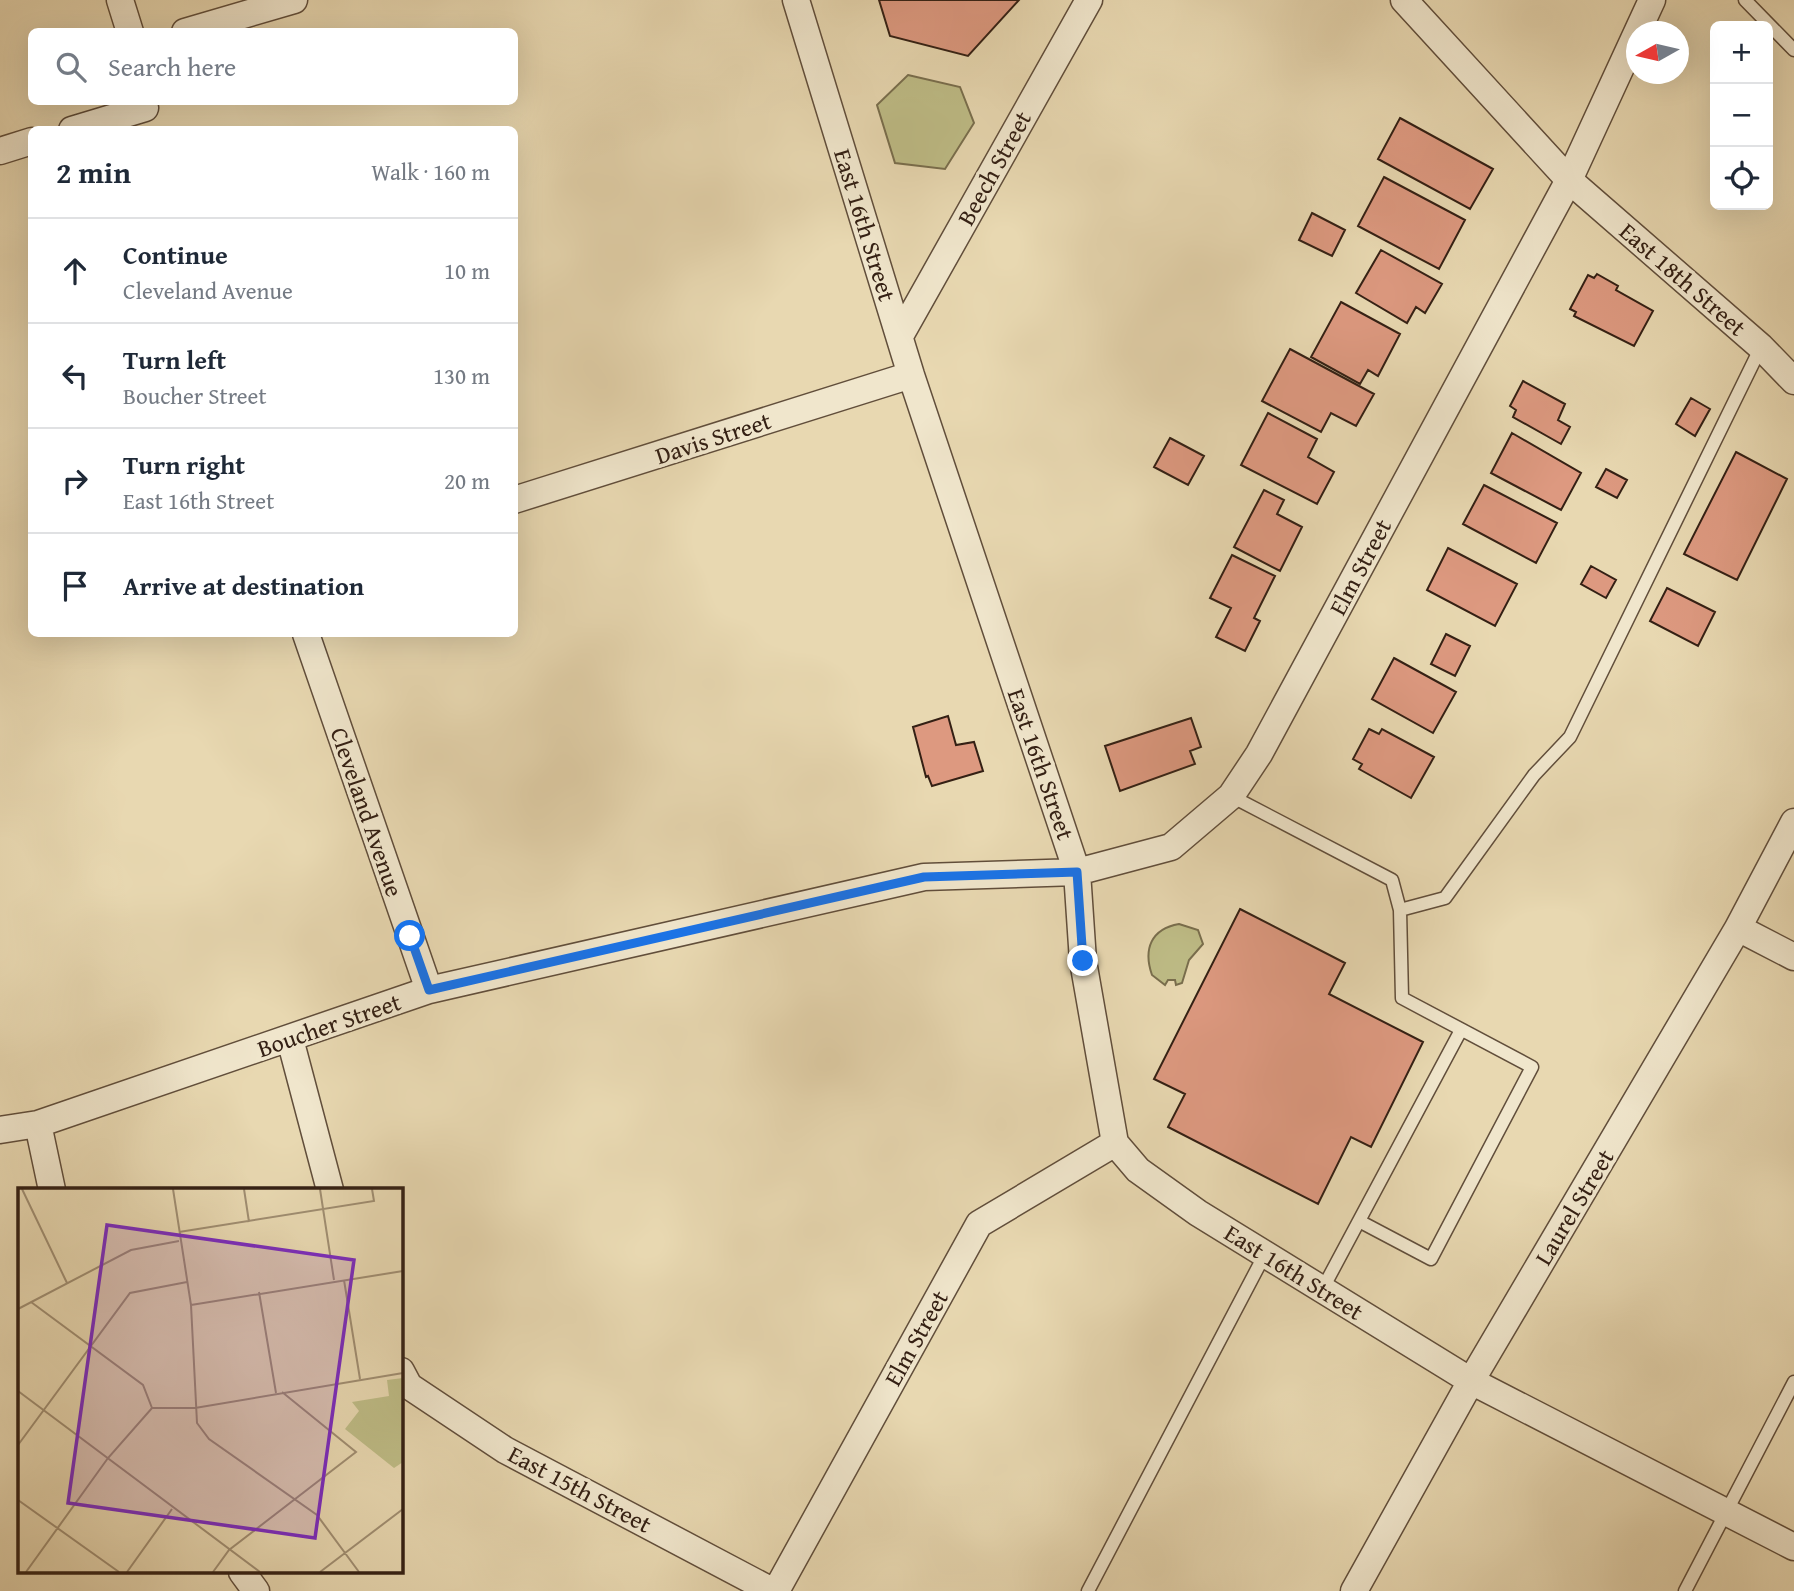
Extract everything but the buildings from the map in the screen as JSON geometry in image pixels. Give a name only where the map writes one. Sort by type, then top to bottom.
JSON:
[{"type":"street","points":[[120,0],[129,28]]},
{"type":"street","points":[[199,28],[294,0]]},
{"type":"street","name":"East 16th Street","points":[[796,0],[911,375],[1077,872],[1083,961],[1115,1143],[1138,1170],[1265,1254],[1471,1381],[1794,1547]]},
{"type":"street","name":"Beech Street","points":[[900,336],[1089,0]]},
{"type":"street","name":"East 18th Street","points":[[1404,0],[1569,180],[1761,347],[1794,380]]},
{"type":"street","points":[[1569,180],[1649,4]]},
{"type":"street","points":[[90,126],[147,113]]},
{"type":"street","points":[[0,151],[28,142]]},
{"type":"street","name":"Elm Street","points":[[1077,872],[1171,847],[1231,796],[1259,754],[1569,180]]},
{"type":"street","name":"Davis Street","points":[[518,499],[911,375]]},
{"type":"street","name":"Cleveland Avenue","points":[[307,637],[429,990]]},
{"type":"street","name":"Laurel Street","points":[[1354,1591],[1471,1381],[1738,928],[1794,822]]},
{"type":"street","name":"Boucher Street","points":[[0,1130],[38,1124],[429,990],[924,877],[1077,872]]},
{"type":"street","points":[[1738,928],[1794,957]]},
{"type":"street","points":[[290,1039],[329,1188]]},
{"type":"street","points":[[38,1124],[52,1188]]},
{"type":"street","name":"Elm Street","points":[[774,1591],[979,1224],[1115,1143]]},
{"type":"street","name":"East 15th Street","points":[[402,1373],[409,1386],[505,1450],[774,1591]]},
{"type":"street","points":[[243,1574],[256,1591]]},
{"type":"lane","points":[[1745,0],[1794,50]]},
{"type":"lane","points":[[1401,910],[1445,898],[1534,775],[1570,737],[1761,347]]},
{"type":"lane","points":[[1231,796],[1392,880],[1401,910],[1402,998],[1532,1067],[1431,1259],[1359,1221]]},
{"type":"lane","points":[[1322,1290],[1461,1030]]},
{"type":"lane","points":[[1088,1591],[1265,1254]]},
{"type":"lane","points":[[1685,1591],[1794,1382]]},
{"type":"shaded area","points":[[908,75],[960,87],[974,123],[945,169],[895,163],[877,105]]},
{"type":"shaded area","points":[[1179,924],[1198,930],[1203,944],[1189,960],[1182,983],[1176,985],[1175,980],[1168,980],[1165,985],[1152,975],[1149,949],[1156,935],[1162,930]]},
{"type":"route","points":[[410,936],[429,990],[924,877],[1077,872],[1083,961]]}]
